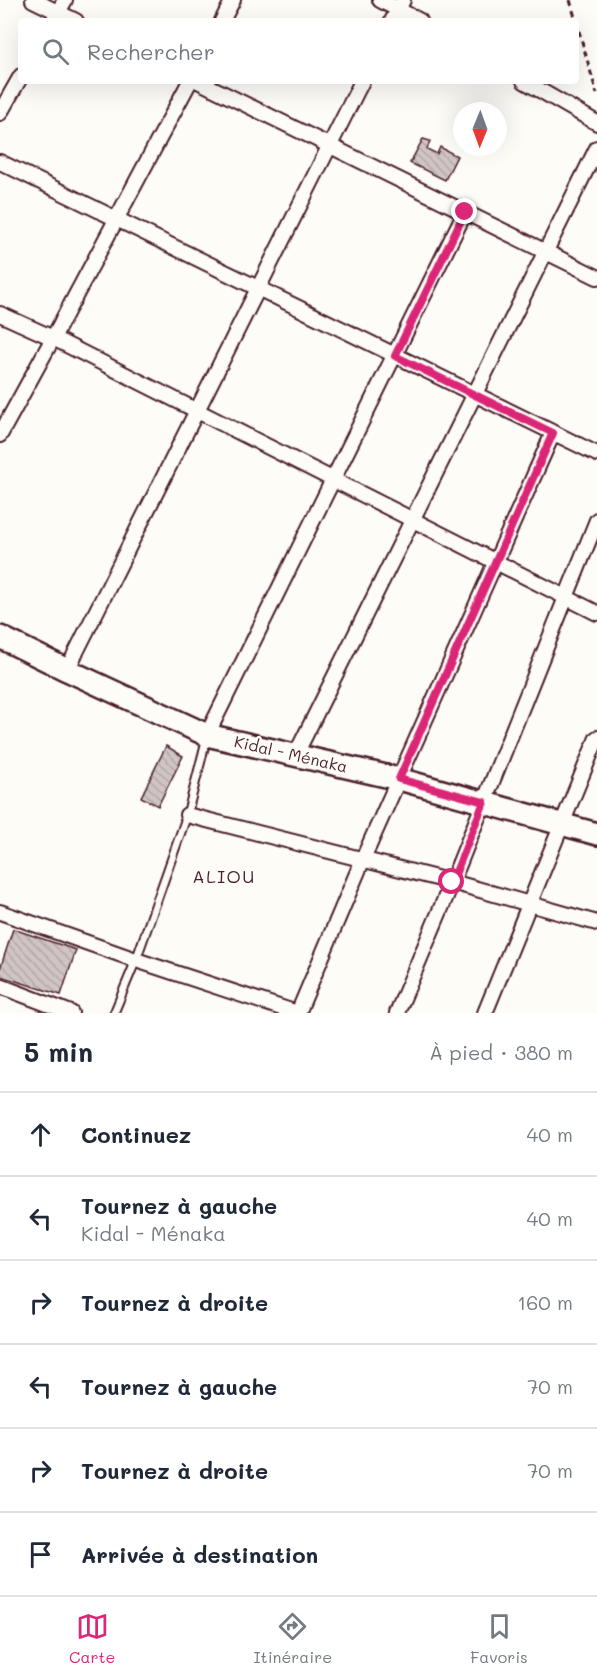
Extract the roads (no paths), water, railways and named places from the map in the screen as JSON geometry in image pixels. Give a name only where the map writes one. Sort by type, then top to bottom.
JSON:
[{"type":"main road","name":"Kidal - Ménaka","points":[[0,637],[207,735],[399,779],[597,834]]},
{"type":"street","points":[[33,0],[59,11]]},
{"type":"street","points":[[224,18],[233,0]]},
{"type":"street","points":[[380,0],[414,18]]},
{"type":"street","points":[[0,113],[18,81]]},
{"type":"street","points":[[0,435],[188,84]]},
{"type":"street","points":[[204,84],[597,277]]},
{"type":"street","points":[[67,670],[361,84]]},
{"type":"street","points":[[529,84],[597,123]]},
{"type":"street","points":[[295,756],[597,148]]},
{"type":"street","points":[[0,162],[597,454]]},
{"type":"street","points":[[207,735],[465,212]]},
{"type":"street","points":[[0,314],[53,338],[597,613]]},
{"type":"street","points":[[0,912],[297,1013],[363,859],[553,433]]},
{"type":"street","points":[[397,1013],[597,520]]},
{"type":"street","points":[[485,1013],[597,738]]},
{"type":"street","points":[[187,815],[452,882],[597,923]]},
{"type":"street","points":[[0,986],[71,1013]]},
{"type":"lane","points":[[114,1013],[136,960],[187,815],[207,735]]},
{"type":"district","name":"ALIOU","points":[[224,877]]}]
